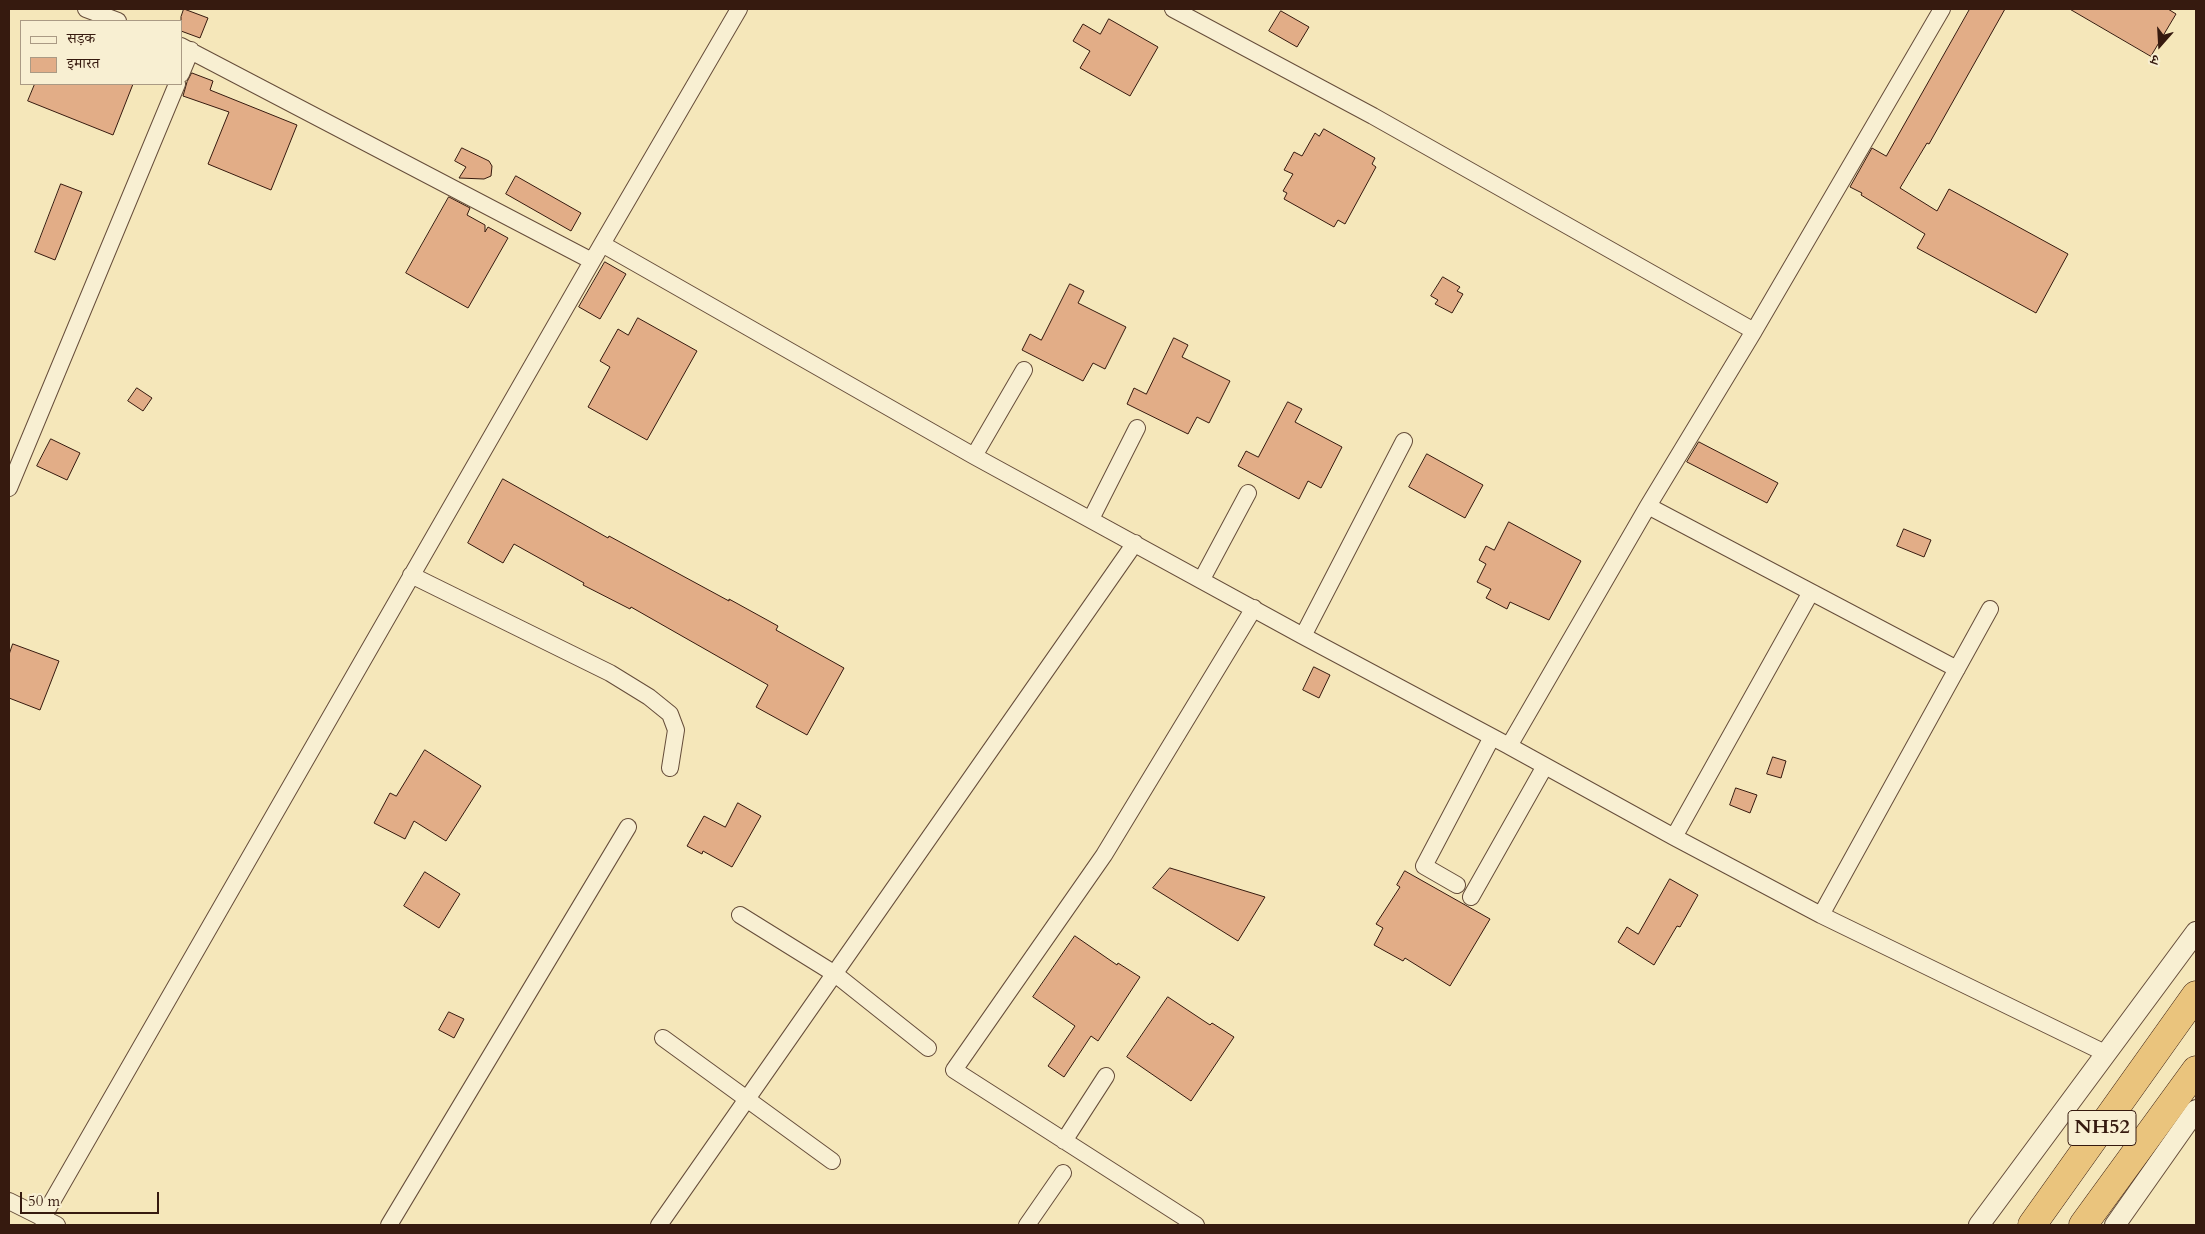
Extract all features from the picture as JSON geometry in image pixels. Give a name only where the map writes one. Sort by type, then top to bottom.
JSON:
[{"type":"highway","name":"NH52","points":[[2032,1225],[2196,995]]},
{"type":"highway","name":"NH52","points":[[2083,1225],[2196,1070]]},
{"type":"street","points":[[86,9],[115,20]]},
{"type":"street","points":[[9,1201],[50,1222],[411,575],[739,9]]},
{"type":"street","points":[[1173,9],[1373,116],[1754,331]]},
{"type":"street","points":[[1509,746],[1648,506],[1754,331],[1942,9]]},
{"type":"street","points":[[182,69],[186,48],[592,261]]},
{"type":"street","points":[[9,488],[177,85]]},
{"type":"street","points":[[602,244],[974,456],[1674,837],[1821,915],[2106,1053]]},
{"type":"street","points":[[974,456],[1024,370]]},
{"type":"street","points":[[1091,519],[1136,428]]},
{"type":"street","points":[[1303,636],[1404,441]]},
{"type":"street","points":[[1202,579],[1248,493]]},
{"type":"street","points":[[1648,506],[1957,669]]},
{"type":"street","points":[[659,1225],[1135,543]]},
{"type":"street","points":[[411,575],[610,673],[649,697],[670,714],[676,730],[670,768]]},
{"type":"street","points":[[1674,837],[1811,592]]},
{"type":"street","points":[[1196,1225],[954,1070],[1104,855],[1254,608]]},
{"type":"street","points":[[1821,915],[1990,609]]},
{"type":"street","points":[[1457,885],[1425,867],[1424,862],[1492,737]]},
{"type":"street","points":[[1471,897],[1545,766]]},
{"type":"street","points":[[389,1225],[628,827]]},
{"type":"street","points":[[740,915],[835,974],[928,1048]]},
{"type":"street","points":[[1979,1225],[2196,932]]},
{"type":"street","points":[[663,1038],[832,1161]]},
{"type":"street","points":[[1064,1141],[1106,1076]]},
{"type":"street","points":[[2114,1225],[2196,1110]]},
{"type":"street","points":[[1027,1225],[1063,1173]]},
{"type":"building","points":[[184,9],[208,18],[200,38],[182,31],[181,17]]},
{"type":"building","points":[[1970,9],[2005,9],[1929,144],[1927,143],[1900,188],[1937,211],[1949,189],[2068,254],[2036,313],[1917,248],[1925,234],[1850,187],[1872,148],[1886,156]]},
{"type":"building","points":[[2070,9],[2168,9],[2176,14],[2151,56]]},
{"type":"building","points":[[1281,11],[1309,27],[1297,47],[1269,31]]},
{"type":"building","points":[[1109,19],[1158,47],[1130,96],[1080,68],[1090,51],[1073,41],[1083,24],[1100,34]]},
{"type":"building","points":[[192,73],[213,81],[210,90],[297,125],[271,190],[208,164],[229,112],[183,96]]},
{"type":"building","points":[[35,85],[133,85],[113,135],[28,101]]},
{"type":"building","points":[[1324,129],[1375,158],[1372,164],[1376,167],[1345,224],[1338,220],[1334,227],[1284,199],[1287,193],[1283,191],[1293,174],[1284,170],[1294,152],[1302,156],[1315,133],[1319,136]]},
{"type":"building","points":[[462,148],[489,161],[492,166],[491,176],[484,179],[459,178],[466,167],[455,161]]},
{"type":"building","points":[[516,176],[581,213],[571,231],[506,194]]},
{"type":"building","points":[[61,184],[82,192],[55,260],[35,252]]},
{"type":"building","points":[[449,197],[470,208],[467,215],[485,225],[485,232],[488,227],[508,238],[468,308],[406,273]]},
{"type":"building","points":[[605,262],[626,274],[600,319],[579,307]]},
{"type":"building","points":[[1443,277],[1460,287],[1457,291],[1463,294],[1452,313],[1435,304],[1438,300],[1431,296]]},
{"type":"building","points":[[1070,284],[1084,291],[1078,303],[1126,327],[1105,369],[1093,363],[1083,381],[1022,350],[1030,334],[1041,340]]},
{"type":"building","points":[[638,318],[697,351],[647,440],[588,407],[610,367],[600,361],[618,329],[628,335]]},
{"type":"building","points":[[1174,338],[1188,345],[1182,357],[1230,381],[1209,423],[1197,417],[1188,434],[1127,404],[1134,388],[1146,394]]},
{"type":"building","points":[[137,388],[152,398],[143,411],[128,401]]},
{"type":"building","points":[[1288,402],[1302,409],[1295,422],[1342,447],[1321,488],[1308,481],[1299,499],[1238,466],[1246,451],[1258,457]]},
{"type":"building","points":[[51,439],[80,453],[67,480],[37,466]]},
{"type":"building","points":[[1699,442],[1778,483],[1767,503],[1687,462]]},
{"type":"building","points":[[1427,454],[1483,485],[1465,518],[1409,487]]},
{"type":"building","points":[[503,479],[608,538],[609,536],[778,626],[776,630],[844,668],[807,735],[756,707],[768,685],[631,607],[630,609],[583,585],[584,583],[514,544],[503,563],[468,543]]},
{"type":"building","points":[[1509,522],[1581,561],[1549,620],[1510,602],[1507,609],[1486,598],[1491,589],[1477,582],[1486,564],[1479,560],[1486,546],[1494,550]]},
{"type":"building","points":[[1904,529],[1931,540],[1924,557],[1897,546]]},
{"type":"building","points":[[13,644],[59,661],[40,710],[9,698],[9,655]]},
{"type":"building","points":[[1314,667],[1330,675],[1319,698],[1303,690]]},
{"type":"building","points":[[425,750],[481,786],[446,841],[414,821],[405,839],[374,823],[390,793],[396,796]]},
{"type":"building","points":[[1773,757],[1786,761],[1781,778],[1767,774]]},
{"type":"building","points":[[1736,788],[1757,795],[1750,813],[1730,805]]},
{"type":"building","points":[[738,803],[761,816],[732,867],[703,851],[702,854],[687,846],[704,816],[725,827]]},
{"type":"building","points":[[1170,868],[1265,897],[1238,941],[1153,888]]},
{"type":"building","points":[[1405,871],[1490,919],[1450,986],[1405,958],[1403,961],[1374,945],[1383,928],[1376,924],[1400,887],[1397,885]]},
{"type":"building","points":[[425,872],[460,894],[439,928],[404,906]]},
{"type":"building","points":[[1670,879],[1698,895],[1680,927],[1677,926],[1654,965],[1618,942],[1627,927],[1638,934]]},
{"type":"building","points":[[1075,936],[1117,965],[1118,963],[1140,977],[1098,1041],[1091,1036],[1064,1077],[1048,1066],[1075,1026],[1033,997]]},
{"type":"building","points":[[1168,997],[1210,1025],[1212,1023],[1234,1037],[1191,1101],[1127,1057]]},
{"type":"building","points":[[449,1012],[464,1019],[454,1038],[439,1030]]}]
